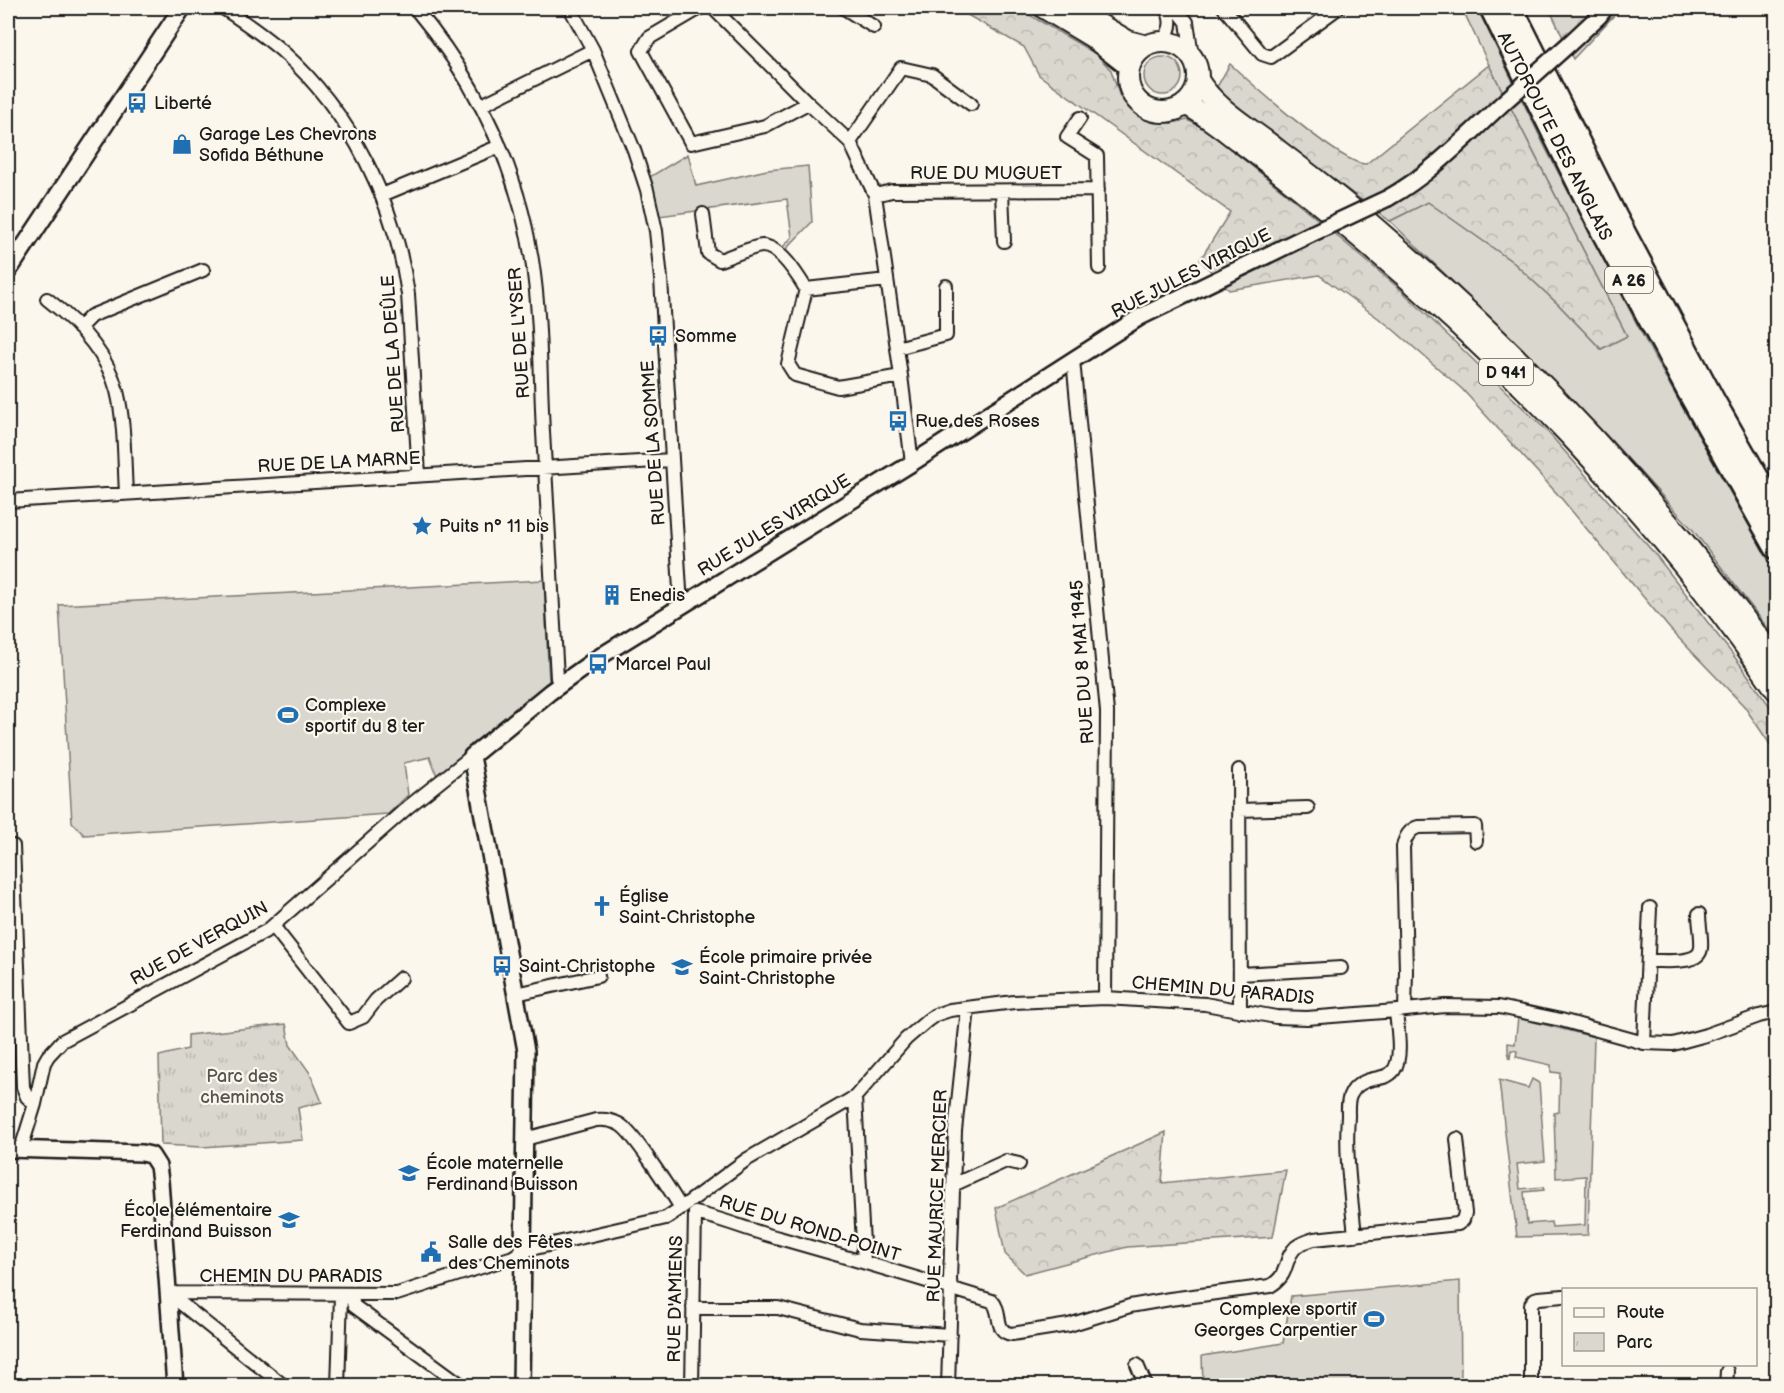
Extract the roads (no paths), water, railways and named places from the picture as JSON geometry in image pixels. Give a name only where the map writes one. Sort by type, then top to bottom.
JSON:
[{"type":"highway","points":[[1044,8],[1092,37],[1129,66]]},
{"type":"highway","points":[[1072,8],[1128,41],[1154,44],[1173,43],[1192,56],[1198,71],[1196,89],[1185,104],[1175,110],[1153,111],[1143,106],[1135,98],[1130,88],[1129,66],[1133,58],[1154,44]]},
{"type":"highway","name":"AUTOROUTE DES ANGLAIS","points":[[1491,8],[1602,231],[1776,548]]},
{"type":"highway","name":"AUTOROUTE DES ANGLAIS","points":[[1512,8],[1616,217],[1714,401],[1776,510]]},
{"type":"highway","name":"D 941","points":[[1198,80],[1204,90],[1219,105],[1387,238],[1507,349],[1574,417],[1652,504],[1714,579],[1776,662]]},
{"type":"highway","name":"D 941","points":[[1185,104],[1205,116],[1279,171],[1374,249],[1470,335],[1564,431],[1638,513],[1700,587],[1776,690]]},
{"type":"main road","points":[[8,271],[182,8]]},
{"type":"street","name":"RUE DE LA DEÛLE","points":[[223,8],[283,52],[311,82],[342,121],[382,195],[404,264],[408,294],[419,475]]},
{"type":"street","name":"RUE DE L'YSER","points":[[415,8],[446,47],[482,105],[500,146],[526,230],[537,295],[557,678],[561,684]]},
{"type":"street","name":"RUE DE LA SOMME","points":[[570,8],[593,50],[634,150],[647,190],[656,231],[681,606]]},
{"type":"street","points":[[700,8],[648,38],[641,51],[691,143],[765,126],[808,103]]},
{"type":"street","points":[[713,8],[850,142],[875,195],[912,463]]},
{"type":"street","points":[[844,8],[874,27]]},
{"type":"street","points":[[1154,44],[1167,35],[1172,25],[1166,8]]},
{"type":"street","points":[[1176,8],[1187,22],[1192,56]]},
{"type":"street","points":[[1224,8],[1262,54],[1271,57],[1338,8]]},
{"type":"street","name":"RUE JULES VIRIQUE","points":[[472,756],[561,684],[596,659],[912,463],[1140,317],[1399,192],[1445,156],[1569,44],[1605,8]]},
{"type":"street","points":[[482,105],[593,50]]},
{"type":"street","points":[[850,142],[901,68],[932,75],[971,104]]},
{"type":"street","points":[[1080,118],[1067,137],[1097,156],[1099,268]]},
{"type":"street","points":[[382,195],[500,146]]},
{"type":"street","name":"RUE DU MUGUET","points":[[875,195],[892,191],[1098,189]]},
{"type":"street","points":[[1002,191],[1004,241]]},
{"type":"street","points":[[703,214],[708,253],[720,260],[762,246],[774,250],[795,270],[806,289],[788,364],[795,375],[838,387],[901,376]]},
{"type":"street","points":[[80,328],[91,316],[203,270]]},
{"type":"street","points":[[806,289],[887,280]]},
{"type":"street","points":[[897,348],[946,334],[946,286]]},
{"type":"street","points":[[47,299],[64,312],[97,349],[117,391],[123,430],[126,493]]},
{"type":"street","name":"RUE DU 8 MAI 1945","points":[[1073,360],[1107,712],[1105,998]]},
{"type":"street","name":"RUE DE LA MARNE","points":[[8,501],[672,460]]},
{"type":"street","points":[[472,756],[526,1052],[521,1386]]},
{"type":"street","name":"RUE DE VERQUIN","points":[[14,1149],[35,1104],[44,1063],[62,1041],[273,926],[402,812],[472,756]]},
{"type":"street","points":[[1239,770],[1240,1011]]},
{"type":"street","points":[[1239,810],[1308,808]]},
{"type":"street","points":[[1457,1139],[1465,1214],[1463,1220],[1448,1227],[1355,1235],[1347,1161],[1348,1103],[1352,1092],[1359,1084],[1389,1075],[1398,1060],[1400,1011],[1406,971],[1404,847],[1407,835],[1410,830],[1418,827],[1475,826],[1476,841]]},
{"type":"street","points":[[13,846],[23,1087],[27,1097],[35,1104]]},
{"type":"street","points":[[1644,1043],[1650,908]]},
{"type":"street","points":[[1648,961],[1689,960],[1698,955],[1701,947],[1699,914]]},
{"type":"street","points":[[273,926],[349,1023],[363,1017],[376,1000],[401,978]]},
{"type":"street","points":[[1240,974],[1341,968]]},
{"type":"street","points":[[516,994],[598,976]]},
{"type":"street","name":"CHEMIN DU PARADIS","points":[[168,1293],[396,1294],[513,1257],[522,1251],[666,1218],[688,1208],[746,1160],[855,1097],[906,1040],[935,1015],[950,1010],[1014,1002],[1105,998],[1205,1004],[1276,1017],[1307,1018],[1445,1006],[1499,1007],[1561,1020],[1644,1043],[1673,1044],[1689,1041],[1776,1012]]},
{"type":"street","name":"RUE MAURICE MERCIER","points":[[948,1386],[955,1131],[968,1008]]},
{"type":"street","points":[[855,1097],[864,1262]]},
{"type":"street","points":[[525,1138],[608,1119],[621,1125],[688,1208]]},
{"type":"street","points":[[14,1149],[151,1155],[158,1166],[160,1181],[174,1386]]},
{"type":"street","points":[[953,1185],[1006,1161],[1019,1164]]},
{"type":"street","name":"RUE DU ROND-POINT","points":[[688,1208],[769,1236],[985,1299],[995,1303],[1004,1333],[1012,1334],[1069,1325],[1130,1306],[1270,1286],[1281,1279],[1292,1253],[1300,1245],[1314,1239],[1355,1235]]},
{"type":"street","name":"RUE D'AMIENS","points":[[688,1208],[693,1308],[692,1386]]},
{"type":"street","points":[[168,1293],[284,1386]]},
{"type":"street","points":[[338,1386],[346,1295]]},
{"type":"street","points":[[346,1295],[354,1306],[463,1386]]},
{"type":"street","points":[[1531,1386],[1531,1304],[1534,1299],[1562,1296]]},
{"type":"street","points":[[693,1308],[778,1308],[860,1329],[950,1335]]},
{"type":"street","points":[[1137,1365],[1146,1386]]},
{"type":"street","points":[[1726,1386],[1727,1371]]},
{"type":"place","name":"Liberté","points":[[137,103]]},
{"type":"place","name":"Garage Les Chevrons Sofida Béthune","points":[[182,144]]},
{"type":"place","name":"Somme","points":[[658,336]]},
{"type":"place","name":"Rue des Roses","points":[[898,421]]},
{"type":"place","name":"Puits n° 11 bis","points":[[422,526]]},
{"type":"place","name":"Enedis","points":[[612,595]]},
{"type":"place","name":"Marcel Paul","points":[[598,664]]},
{"type":"place","name":"Complexe sportif du 8 ter","points":[[288,715]]},
{"type":"place","name":"Église Saint-Christophe","points":[[602,906]]},
{"type":"place","name":"Saint-Christophe","points":[[502,966]]},
{"type":"place","name":"École primaire privée Saint-Christophe","points":[[682,967]]},
{"type":"place","name":"École maternelle Ferdinand Buisson","points":[[409,1173]]},
{"type":"place","name":"École élémentaire Ferdinand Buisson","points":[[289,1220]]},
{"type":"place","name":"Salle des Fêtes des Cheminots","points":[[431,1252]]},
{"type":"place","name":"Complexe sportif Georges Carpentier","points":[[1374,1319]]},
{"type":"park label","name":"Parc des cheminots","points":[[242,1086]]}]
